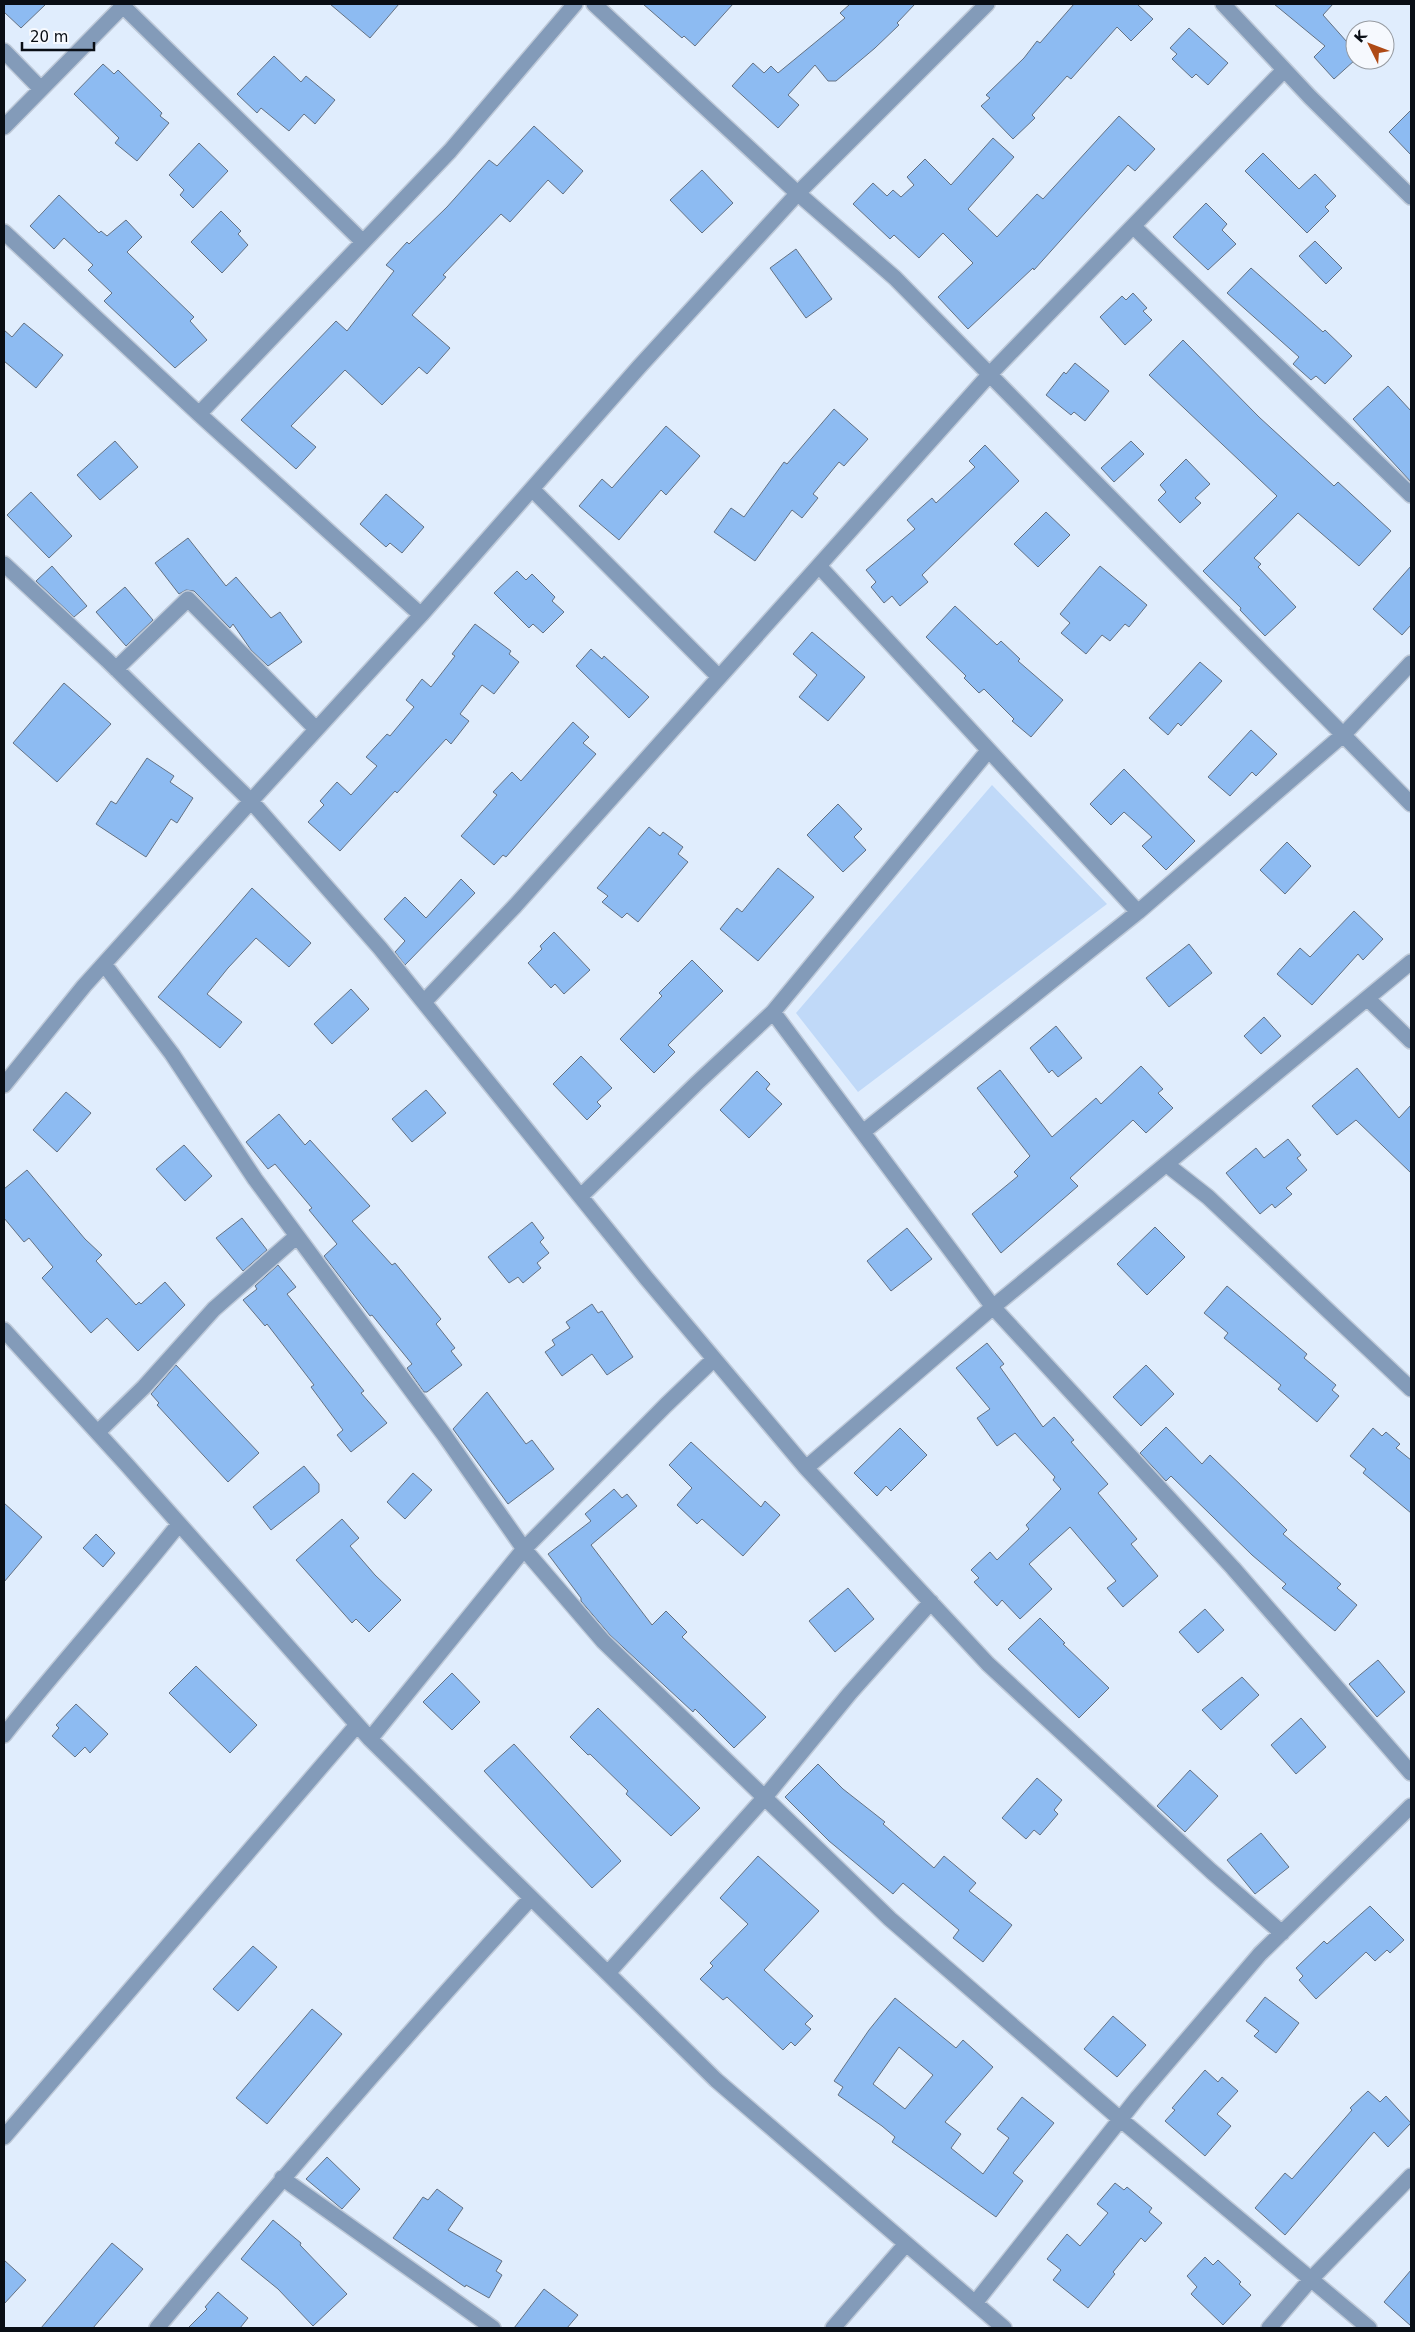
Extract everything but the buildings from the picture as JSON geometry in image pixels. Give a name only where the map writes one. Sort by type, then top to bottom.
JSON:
[{"type":"street","points":[[199,414],[362,240],[450,150],[575,4]]},
{"type":"street","points":[[594,4],[798,193],[895,278],[1411,804]]},
{"type":"street","points":[[4,1085],[104,964],[421,615],[640,366],[798,193],[986,4]]},
{"type":"street","points":[[1223,4],[1284,70],[1411,197]]},
{"type":"street","points":[[4,127],[40,88],[124,5],[362,240]]},
{"type":"street","points":[[4,51],[40,88]]},
{"type":"street","points":[[424,1002],[515,906],[990,374],[1284,70]]},
{"type":"street","points":[[1134,227],[1411,495]]},
{"type":"street","points":[[4,232],[199,414],[421,615]]},
{"type":"street","points":[[532,489],[719,677]]},
{"type":"street","points":[[4,564],[116,669],[251,801],[380,948],[580,1196],[806,1468],[988,1664],[1211,1871],[1282,1933]]},
{"type":"street","points":[[819,566],[1138,912]]},
{"type":"street","points":[[116,669],[188,599],[316,729]]},
{"type":"street","points":[[863,1132],[1138,912],[1344,734],[1411,664]]},
{"type":"street","points":[[580,1196],[697,1082],[774,1012],[988,751]]},
{"type":"street","points":[[806,1468],[993,1307],[1411,962]]},
{"type":"street","points":[[104,964],[172,1054],[256,1179],[445,1436],[524,1549],[604,1641],[890,1919],[1120,2119],[1370,2328]]},
{"type":"street","points":[[1368,999],[1411,1042]]},
{"type":"street","points":[[774,1012],[993,1307],[1233,1568],[1411,1773]]},
{"type":"street","points":[[1166,1164],[1208,1197],[1411,1389]]},
{"type":"street","points":[[98,1432],[144,1387],[214,1309],[297,1236]]},
{"type":"street","points":[[4,1330],[98,1432],[370,1739],[716,2080],[1004,2328]]},
{"type":"street","points":[[370,1739],[524,1549],[714,1359]]},
{"type":"street","points":[[4,1735],[51,1675],[130,1586],[179,1524]]},
{"type":"street","points":[[608,1973],[764,1797],[850,1693],[931,1602]]},
{"type":"street","points":[[4,2137],[357,1725]]},
{"type":"street","points":[[975,2303],[1120,2119],[1260,1954],[1411,1806]]},
{"type":"street","points":[[157,2328],[282,2178],[424,2015],[530,1898]]},
{"type":"street","points":[[1269,2328],[1311,2279],[1411,2176]]},
{"type":"street","points":[[282,2178],[493,2328]]},
{"type":"street","points":[[833,2328],[906,2244]]},
{"type":"shaded area","points":[[992,785],[1107,904],[858,1092],[796,1013]]}]
